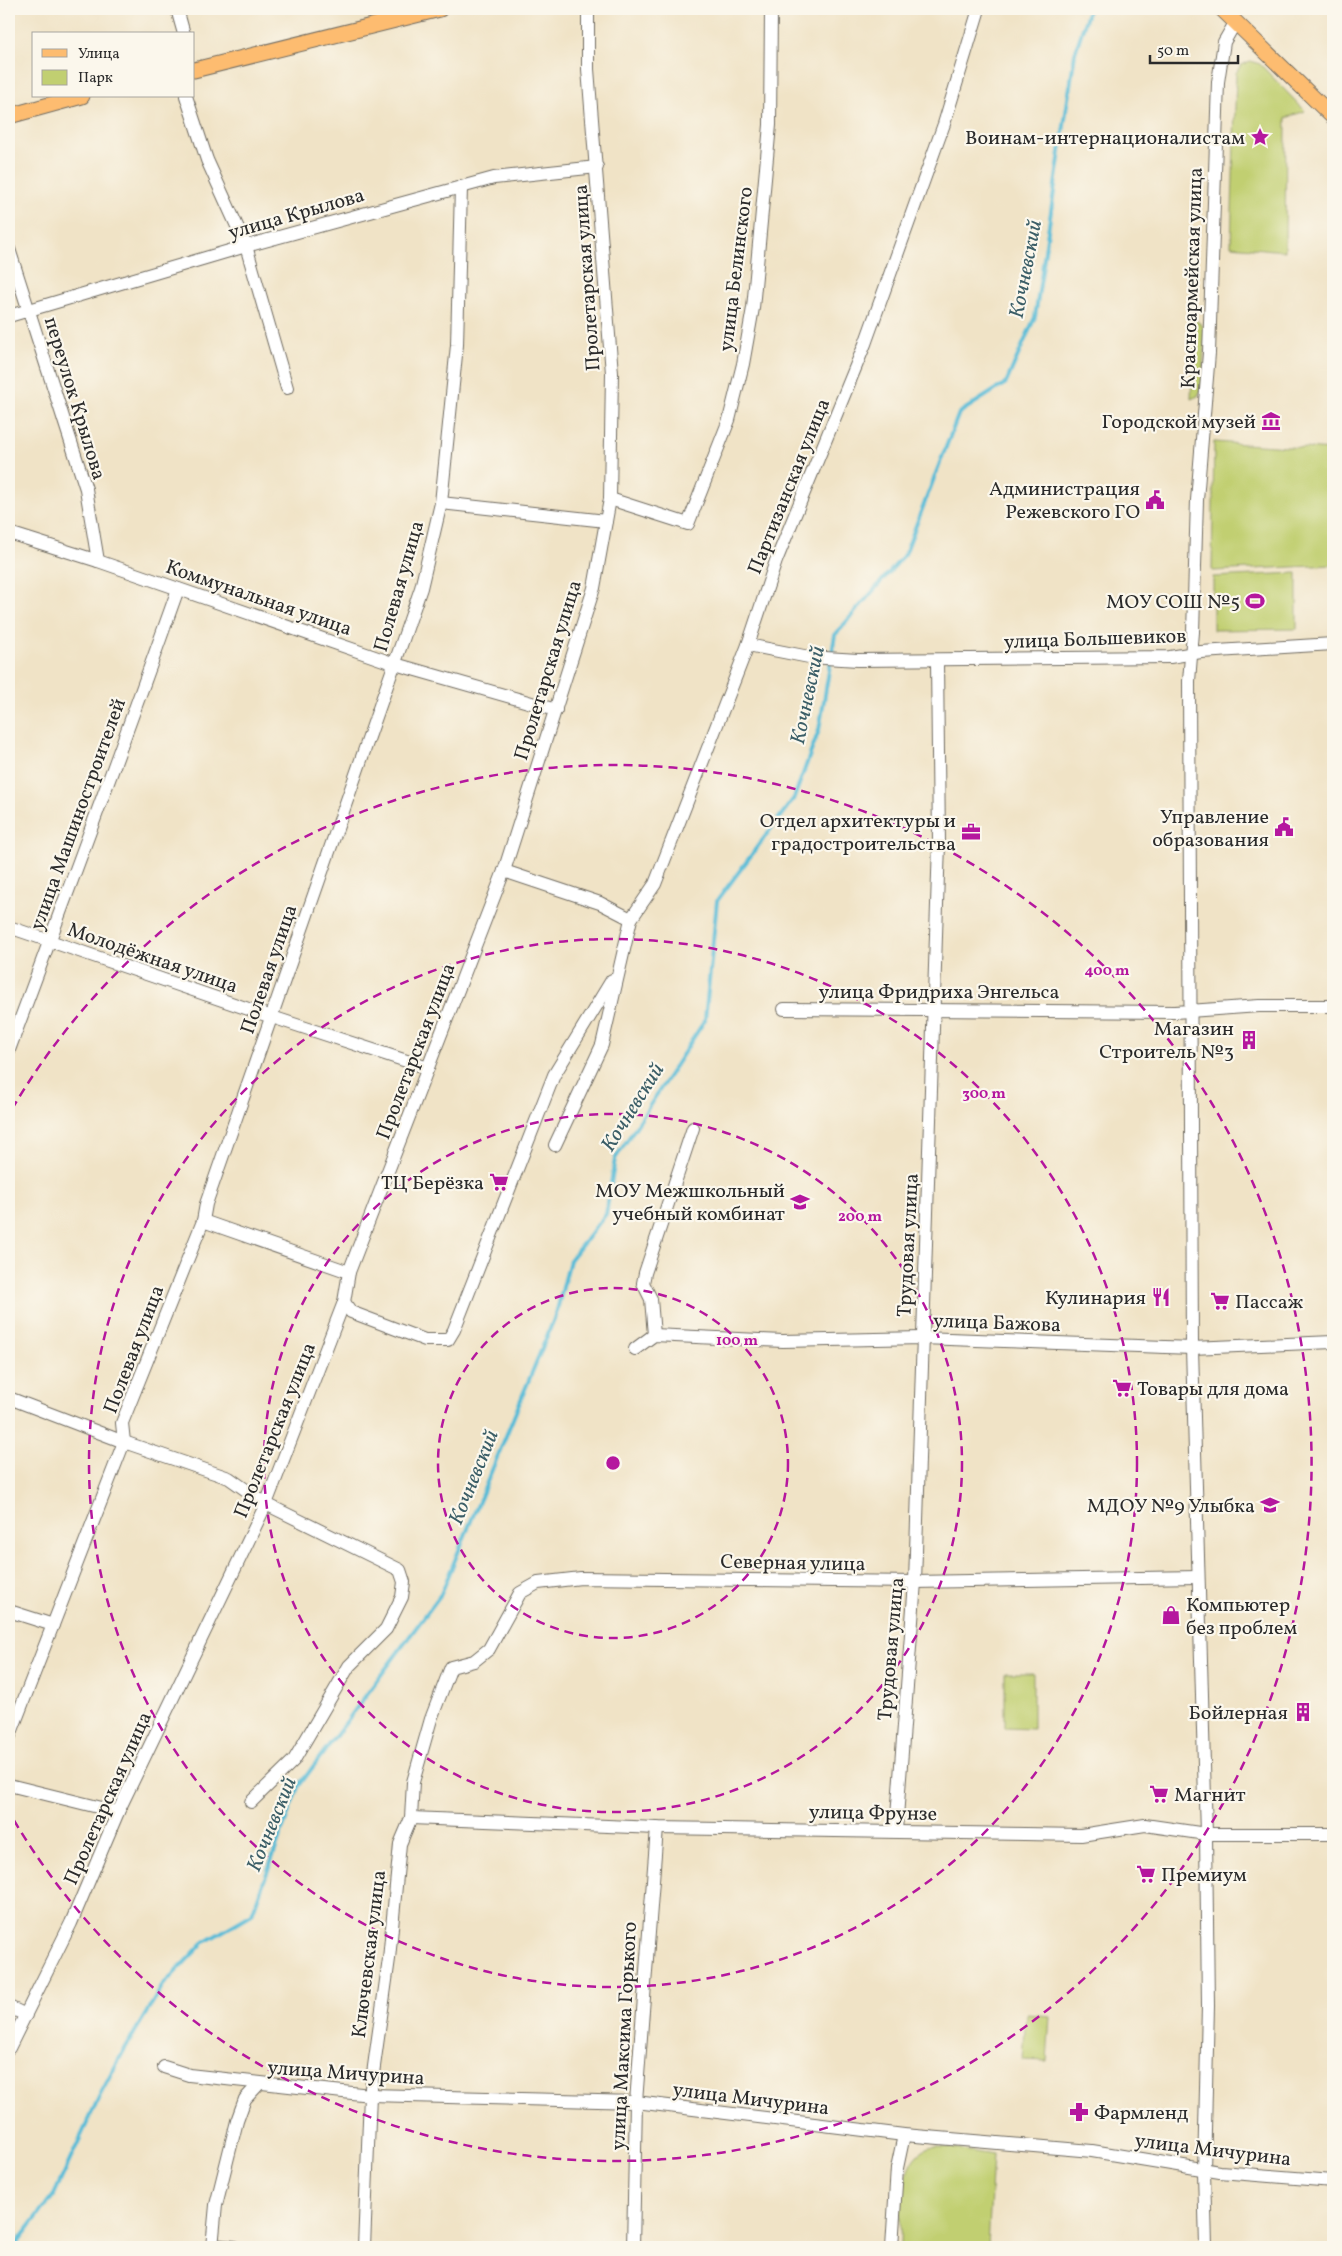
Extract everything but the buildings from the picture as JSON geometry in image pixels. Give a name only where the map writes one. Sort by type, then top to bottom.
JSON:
[{"type":"main road","points":[[195,68],[440,9]]},
{"type":"main road","points":[[1222,9],[1333,117]]},
{"type":"main road","points":[[9,116],[75,98]]},
{"type":"street","points":[[177,9],[183,32]]},
{"type":"street","name":"Пролетарская улица","points":[[9,2048],[71,1923],[118,1812],[266,1504],[344,1302],[349,1272],[504,871],[594,588],[610,499],[612,373],[588,68],[588,9]]},
{"type":"street","name":"улица Белинского","points":[[610,499],[688,524],[729,420],[743,364],[753,308],[770,126],[771,9]]},
{"type":"street","name":"Партизанская улица","points":[[555,1145],[602,1045],[631,919],[655,884],[748,645],[776,561],[865,344],[944,124],[979,9]]},
{"type":"street","name":"Красноармейская улица","points":[[1206,2247],[1204,2170],[1208,2006],[1206,1834],[1192,1348],[1189,681],[1198,500],[1209,353],[1218,82],[1224,42],[1236,23]]},
{"type":"street","points":[[187,98],[207,160],[246,246],[287,388]]},
{"type":"street","name":"улица Крылова","points":[[9,316],[246,246],[494,178],[597,167]]},
{"type":"street","name":"Полевая улица","points":[[9,1738],[124,1442],[122,1423],[203,1221],[206,1204],[421,588],[441,503],[457,345],[460,187]]},
{"type":"street","name":"переулок Крылова","points":[[9,249],[86,489],[98,561]]},
{"type":"street","points":[[441,503],[606,521]]},
{"type":"street","name":"Коммунальная улица","points":[[9,533],[98,561],[395,664],[556,710]]},
{"type":"street","name":"улица Машиностроителей","points":[[9,1050],[50,941],[80,853],[119,757],[178,589]]},
{"type":"street","name":"улица Большевиков","points":[[748,645],[808,658],[937,661],[1170,658],[1191,654],[1333,644]]},
{"type":"street","name":"Трудовая улица","points":[[896,1830],[915,1582],[939,843],[937,661]]},
{"type":"street","points":[[504,871],[600,903],[631,919]]},
{"type":"street","name":"Молодёжная улица","points":[[9,927],[428,1068]]},
{"type":"street","name":"Партизанская улица","points":[[344,1302],[351,1312],[426,1340],[448,1340],[454,1330],[554,1075],[618,971]]},
{"type":"street","name":"улица Фридриха Энгельса","points":[[784,1009],[1175,1012],[1259,1006],[1333,1006]]},
{"type":"street","points":[[634,1349],[654,1335],[650,1299],[643,1283],[645,1272],[693,1128]]},
{"type":"street","points":[[203,1221],[349,1272]]},
{"type":"street","name":"улица Бажова","points":[[654,1335],[783,1341],[922,1338],[1192,1348],[1333,1342]]},
{"type":"street","points":[[9,1398],[124,1442],[229,1478],[266,1504],[400,1570],[404,1582],[402,1597],[386,1629],[349,1666],[294,1760],[251,1802]]},
{"type":"street","name":"Северная улица","points":[[411,1818],[412,1782],[431,1718],[451,1667],[474,1661],[488,1649],[520,1593],[538,1583],[581,1578],[915,1582],[1198,1577]]},
{"type":"street","points":[[9,1611],[53,1625]]},
{"type":"street","points":[[9,1785],[118,1812]]},
{"type":"street","name":"улица Фрунзе","points":[[411,1818],[657,1828],[896,1830],[1081,1835],[1145,1825],[1206,1834],[1333,1834]]},
{"type":"street","name":"Ключевская улица","points":[[364,2247],[370,2095],[389,1959],[400,1844],[411,1818]]},
{"type":"street","name":"улица Максима Горького","points":[[633,2247],[636,2102],[657,1828]]},
{"type":"street","points":[[9,2007],[26,2015]]},
{"type":"street","name":"улица Мичурина","points":[[164,2067],[189,2075],[370,2095],[636,2102],[904,2135],[1092,2151],[1204,2170],[1333,2181]]},
{"type":"street","points":[[235,2247],[212,2246],[216,2205],[237,2121],[245,2099],[258,2084]]},
{"type":"street","points":[[892,2247],[897,2168],[904,2135]]},
{"type":"green space","points":[[1250,61],[1260,64],[1305,111],[1286,118],[1285,251],[1231,246],[1236,73],[1241,65]]},
{"type":"green space","points":[[1194,319],[1202,325],[1205,332],[1202,387],[1198,396],[1191,399]]},
{"type":"green space","points":[[1214,442],[1333,450],[1333,565],[1212,571]]},
{"type":"green space","name":"МОУ СОШ №5","points":[[1297,573],[1297,629],[1213,630],[1213,577]]},
{"type":"green space","points":[[1005,1673],[1033,1673],[1033,1729],[1005,1728]]},
{"type":"green space","points":[[1026,2014],[1050,2016],[1047,2061],[1023,2060]]},
{"type":"green space","points":[[945,2147],[993,2155],[988,2247],[900,2247],[901,2206],[906,2176],[911,2163],[919,2154],[929,2148]]},
{"type":"waterway","name":"Кочневский","points":[[14,2247],[54,2195],[99,2097],[163,1985],[203,1943],[252,1914],[298,1787],[441,1594],[556,1314],[570,1260],[606,1214],[615,1159],[705,1020],[717,901],[794,798],[819,730],[835,635],[905,554],[959,413],[1006,383],[1035,317],[1075,53],[1089,9]]},
{"type":"place","name":"Воинам-интернационалистам","points":[[1260,137]]},
{"type":"place","name":"Городской музей","points":[[1271,421]]},
{"type":"place","name":"Администрация Режевского ГО","points":[[1155,500]]},
{"type":"place","name":"МОУ СОШ №5","points":[[1255,601]]},
{"type":"place","name":"Управление образования","points":[[1284,827]]},
{"type":"place","name":"Отдел архитектуры и градостроительства","points":[[971,832]]},
{"type":"place","name":"Магазин Строитель №3","points":[[1249,1040]]},
{"type":"place","name":"ТЦ Берёзка","points":[[499,1182]]},
{"type":"place","name":"МОУ Межшкольный учебный комбинат","points":[[800,1202]]},
{"type":"place","name":"Кулинария","points":[[1161,1297]]},
{"type":"place","name":"Пассаж","points":[[1220,1301]]},
{"type":"place","name":"Товары для дома","points":[[1122,1388]]},
{"type":"place","name":"МДОУ №9 Улыбка","points":[[1270,1505]]},
{"type":"place","name":"Компьютер без проблем","points":[[1171,1615]]},
{"type":"place","name":"Бойлерная","points":[[1303,1712]]},
{"type":"place","name":"Магнит","points":[[1159,1794]]},
{"type":"place","name":"Премиум","points":[[1146,1874]]},
{"type":"place","name":"Фармленд","points":[[1079,2112]]}]
